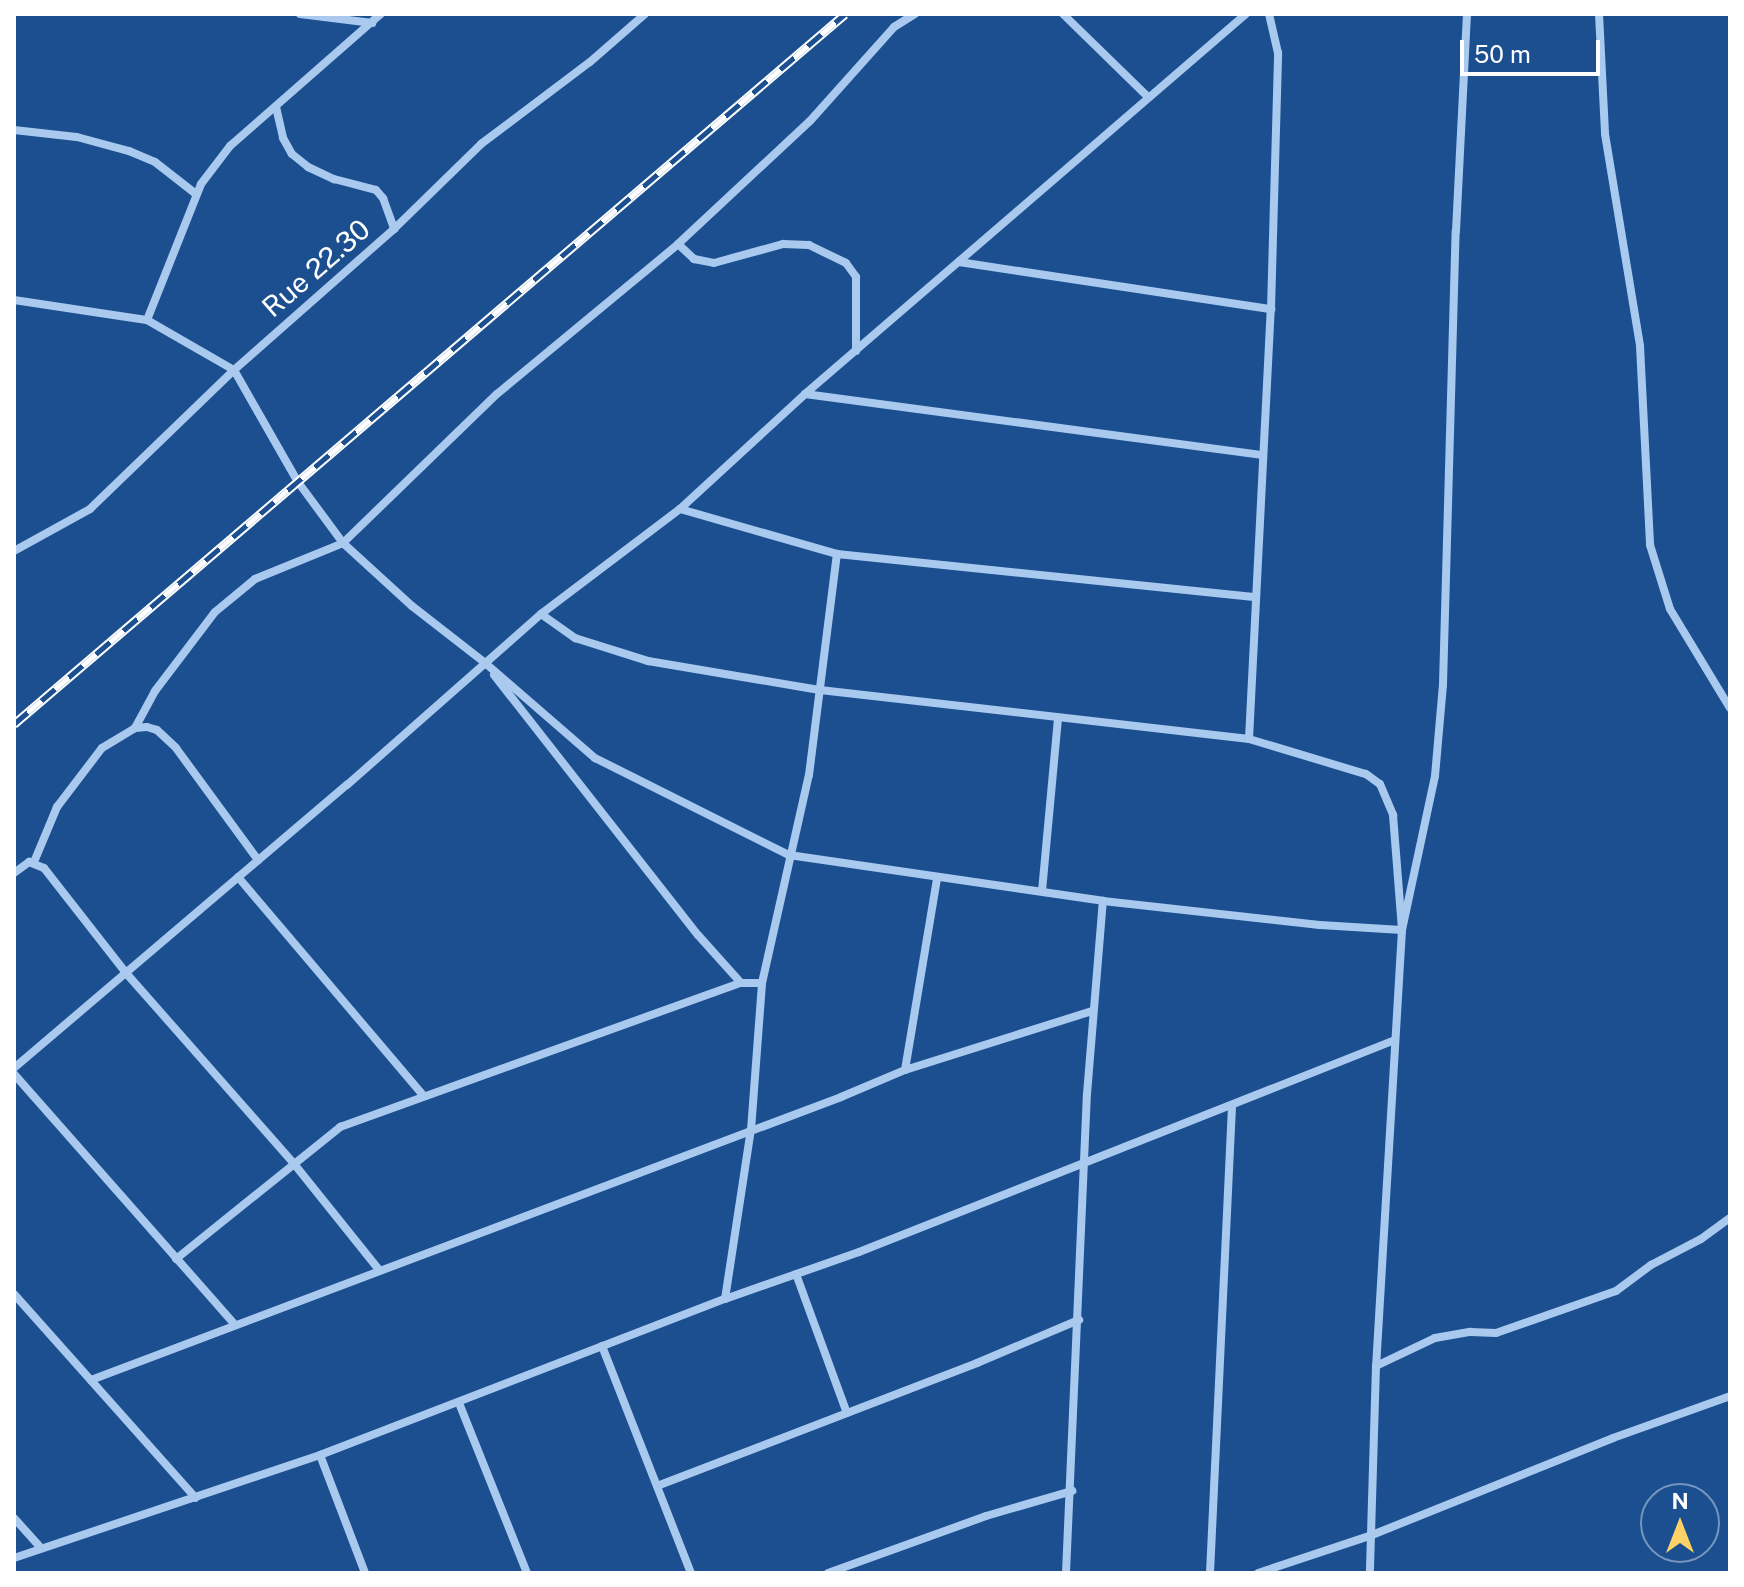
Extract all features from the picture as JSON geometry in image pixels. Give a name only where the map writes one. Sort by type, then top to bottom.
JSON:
[{"type":"street","points":[[300,14],[372,23]]},
{"type":"street","points":[[147,320],[196,194],[230,146],[381,14]]},
{"type":"street","name":"Rue 22.30","points":[[14,551],[90,509],[234,370],[394,229],[481,144],[590,62],[645,14]]},
{"type":"street","points":[[34,862],[47,825],[63,797],[102,748],[135,728],[155,691],[215,612],[255,579],[343,543],[497,394],[678,244],[810,121],[894,27],[915,14]]},
{"type":"street","points":[[1063,14],[1148,97]]},
{"type":"street","points":[[14,1068],[541,614],[680,509],[805,394],[1246,14]]},
{"type":"street","points":[[1249,739],[1271,309],[1278,53],[1269,14]]},
{"type":"street","points":[[1402,930],[1435,776],[1443,684],[1456,231],[1467,14]]},
{"type":"street","points":[[1599,14],[1605,134],[1640,346],[1650,545],[1670,609],[1730,708]]},
{"type":"street","points":[[276,107],[283,138],[292,154],[308,167],[334,179],[376,190],[383,198],[394,229]]},
{"type":"street","points":[[14,130],[77,137],[129,151],[155,162],[196,194]]},
{"type":"street","points":[[678,244],[694,259],[714,263],[783,244],[809,245],[846,263],[856,277],[856,351]]},
{"type":"street","points":[[959,262],[1271,309]]},
{"type":"street","points":[[14,300],[147,320],[234,370],[298,482],[343,543],[412,606],[484,662],[595,758],[789,855],[1103,901],[1320,925],[1402,930]]},
{"type":"street","points":[[805,394],[1263,455]]},
{"type":"street","points":[[680,509],[837,554],[1254,597]]},
{"type":"street","points":[[725,1299],[751,1130],[762,983],[809,775],[837,554]]},
{"type":"street","points":[[541,614],[575,638],[648,661],[820,690],[1249,739],[1366,774],[1380,784],[1393,815],[1402,930],[1376,1366],[1370,1573]]},
{"type":"street","points":[[484,662],[670,901],[741,983]]},
{"type":"street","points":[[1042,891],[1058,719]]},
{"type":"street","points":[[135,728],[157,730],[176,748],[258,860]]},
{"type":"street","points":[[14,873],[24,864],[34,862],[44,868],[126,973],[295,1165],[379,1270]]},
{"type":"street","points":[[238,877],[423,1095]]},
{"type":"street","points":[[905,1070],[937,878]]},
{"type":"street","points":[[1066,1573],[1072,1491],[1083,1165],[1092,1011],[1103,901]]},
{"type":"street","points":[[176,1259],[340,1127],[741,983],[762,983]]},
{"type":"street","points":[[91,1380],[905,1070],[1092,1011]]},
{"type":"street","points":[[14,1558],[320,1455],[459,1403],[1083,1165],[1395,1040]]},
{"type":"street","points":[[14,1074],[235,1325]]},
{"type":"street","points":[[1210,1573],[1232,1106]]},
{"type":"street","points":[[1376,1366],[1435,1338],[1470,1332],[1496,1333],[1616,1291],[1651,1265],[1730,1218]]},
{"type":"street","points":[[796,1274],[847,1413]]},
{"type":"street","points":[[14,1294],[196,1498]]},
{"type":"street","points":[[657,1486],[1079,1320]]},
{"type":"street","points":[[602,1346],[691,1573]]},
{"type":"street","points":[[1258,1573],[1372,1535],[1613,1438],[1730,1396]]},
{"type":"street","points":[[459,1403],[527,1573]]},
{"type":"street","points":[[320,1455],[365,1573]]},
{"type":"street","points":[[828,1573],[973,1521],[1072,1491]]},
{"type":"street","points":[[14,1518],[41,1548]]},
{"type":"railway","points":[[14,724],[845,14]]}]
